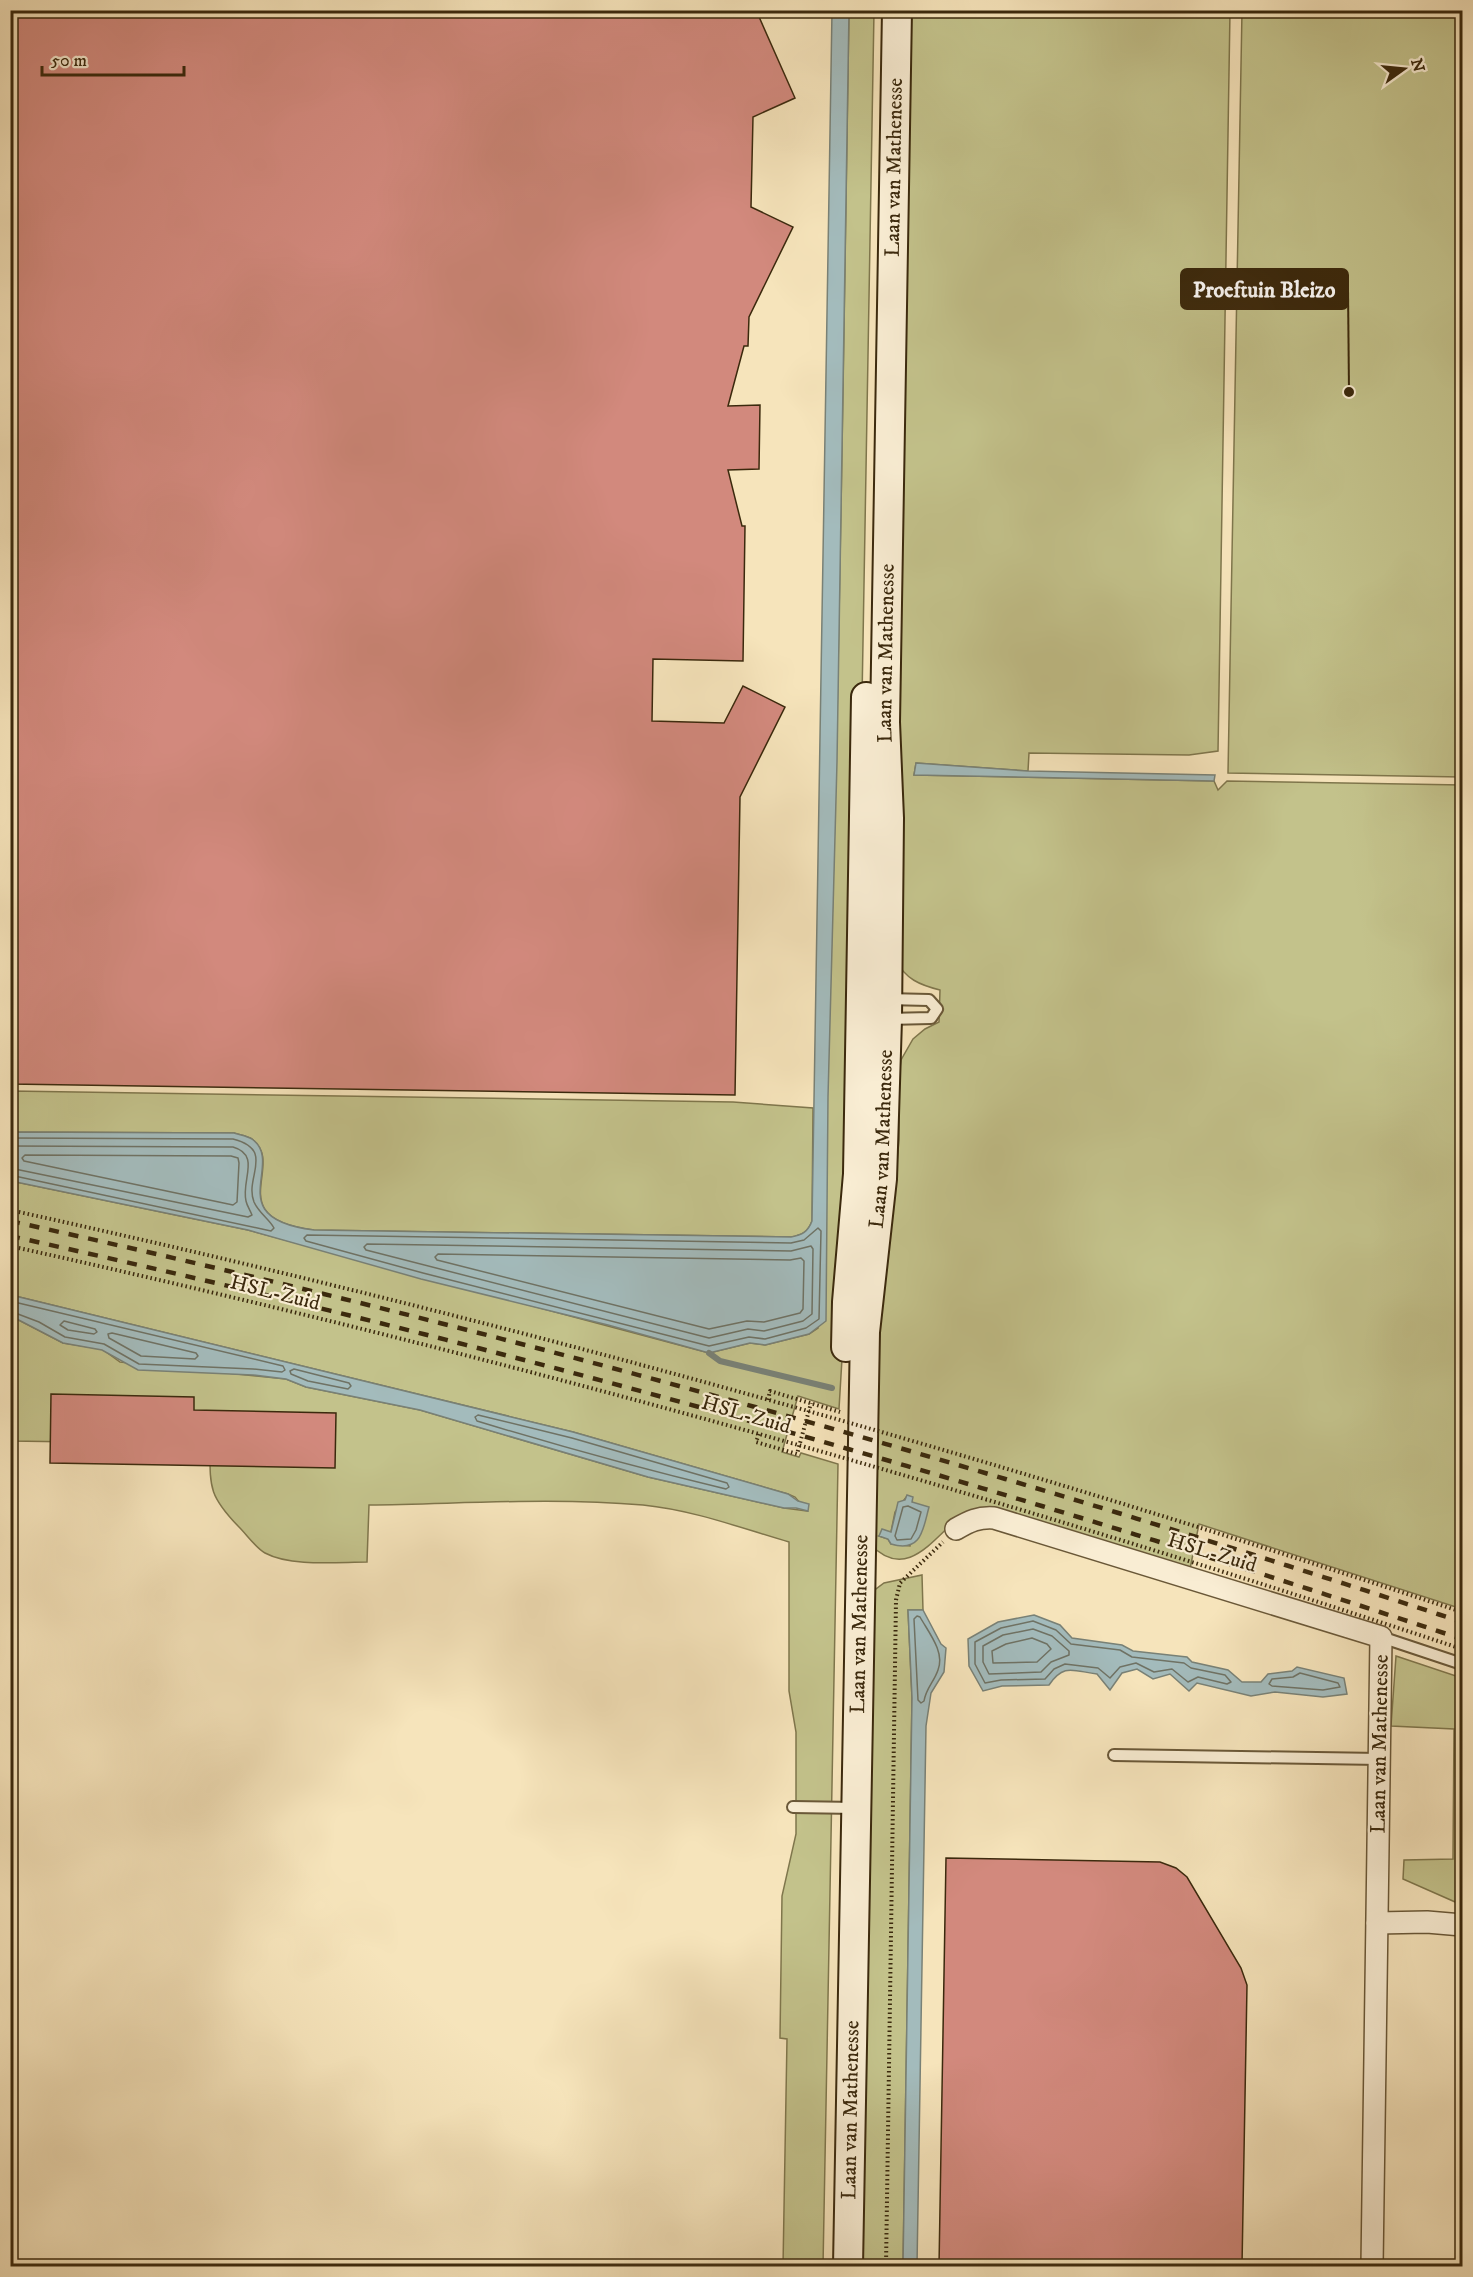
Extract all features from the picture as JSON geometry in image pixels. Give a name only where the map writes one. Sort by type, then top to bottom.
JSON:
[{"type":"street","name":"Laan van Mathenesse","points":[[830,2266],[866,1332],[882,1179],[878,1008],[864,835],[879,10]]},
{"type":"street","name":"Laan van Mathenesse","points":[[848,2266],[844,1413],[848,1290],[858,1174],[878,1008],[889,818],[885,722],[897,10]]},
{"type":"street","name":"Laan van Mathenesse","points":[[956,1529],[972,1519],[994,1518],[1382,1637],[1372,2266]]},
{"type":"street","points":[[1377,1923],[1427,1922],[1462,1925]]},
{"type":"lane","points":[[1382,1637],[1462,1664]]},
{"type":"lane","points":[[1114,1755],[1380,1760]]},
{"type":"lane","points":[[793,1807],[847,1808]]},
{"type":"path","name":"HSL-Zuid","points":[[10,1210],[390,1299],[768,1400],[1122,1503],[1462,1612]]},
{"type":"path","name":"HSL-Zuid","points":[[10,1246],[368,1330],[759,1434],[1076,1526],[1462,1649]]},
{"type":"path","points":[[768,1400],[770,1391],[844,1413]]},
{"type":"path","points":[[759,1434],[756,1442],[797,1454],[810,1402]]},
{"type":"path","name":"Laan van Mathenesse","points":[[886,2266],[896,1600],[900,1583],[956,1529]]},
{"type":"shaded area","points":[[849,11],[874,11],[854,1158],[839,1409],[798,1396],[782,1452],[799,1457],[801,1453],[838,1464],[823,2266],[783,2266],[787,2039],[780,2038],[782,1896],[796,1834],[796,1732],[789,1691],[789,1542],[699,1515],[643,1505],[540,1501],[369,1505],[367,1562],[315,1563],[276,1557],[265,1553],[255,1545],[221,1507],[211,1481],[210,1444],[11,1441],[11,1316],[63,1343],[102,1349],[120,1362],[286,1379],[306,1387],[420,1410],[648,1477],[784,1508],[807,1511],[795,1497],[788,1494],[573,1432],[11,1295],[11,1181],[248,1230],[709,1353],[750,1343],[765,1345],[809,1334],[818,1328],[834,834]]},
{"type":"shaded area","points":[[906,11],[1230,11],[1218,751],[1189,755],[1029,753],[1028,771],[916,763],[914,775],[1214,781],[1218,790],[1227,781],[1462,785],[1462,1609],[1199,1524],[1190,1569],[957,1519],[927,1547],[906,1558],[895,1559],[883,1554],[870,1544],[873,1296],[891,1229],[899,1140],[899,1075],[901,1060],[913,1039],[925,1029],[939,1022],[940,990],[909,977],[896,960]],"holes":[[[907,1496],[912,1502],[910,1546],[891,1544],[888,1539],[879,1536],[891,1532],[895,1512]]]},
{"type":"shaded area","points":[[1242,11],[1462,11],[1462,777],[1228,773]]},
{"type":"shaded area","points":[[11,1091],[733,1102],[813,1108],[812,1221],[804,1232],[791,1237],[314,1230],[285,1224],[269,1214],[262,1203],[260,1190],[263,1162],[261,1150],[250,1138],[234,1133],[11,1132]]},
{"type":"shaded area","points":[[922,1575],[923,1610],[908,1610],[912,1698],[903,2266],[854,2266],[872,1592],[884,1583]]},
{"type":"shaded area","points":[[1396,1656],[1462,1678],[1462,1905],[1403,1879],[1404,1860],[1453,1859],[1454,1729],[1391,1726]]},
{"type":"water","points":[[832,11],[849,11],[837,762],[828,1097],[826,1321],[809,1334],[765,1345],[750,1343],[709,1353],[608,1325],[421,1279],[248,1230],[11,1181],[11,1132],[234,1133],[252,1139],[261,1150],[263,1162],[260,1189],[262,1203],[269,1214],[285,1224],[314,1230],[791,1237],[809,1228],[812,1221]]},
{"type":"water","points":[[916,763],[1028,771],[1215,775],[1214,781],[914,775]]},
{"type":"water","points":[[11,1295],[573,1432],[788,1494],[798,1501],[809,1504],[808,1511],[784,1508],[648,1477],[420,1410],[306,1387],[286,1379],[253,1375],[138,1370],[102,1350],[63,1343],[11,1316]]},
{"type":"water","points":[[907,1495],[913,1497],[912,1502],[929,1507],[923,1531],[915,1542],[909,1545],[891,1544],[888,1539],[879,1536],[882,1529],[891,1532],[898,1502],[905,1500]]},
{"type":"water","points":[[908,1610],[923,1610],[941,1644],[946,1648],[944,1672],[931,1693],[926,1726],[917,2266],[903,2266],[912,1698]]},
{"type":"water","points":[[1034,1615],[1060,1625],[1072,1638],[1122,1645],[1133,1651],[1187,1657],[1192,1662],[1228,1670],[1242,1682],[1261,1682],[1268,1674],[1292,1671],[1297,1667],[1344,1678],[1347,1694],[1323,1697],[1275,1692],[1251,1696],[1197,1683],[1189,1691],[1170,1674],[1153,1679],[1137,1669],[1122,1673],[1110,1690],[1097,1674],[1070,1670],[1059,1674],[1049,1685],[1002,1686],[983,1691],[969,1666],[968,1639],[998,1622]]},
{"type":"building","points":[[10,10],[756,10],[795,98],[753,117],[751,207],[793,227],[749,317],[748,346],[744,346],[728,406],[760,405],[759,469],[728,470],[742,526],[745,526],[743,661],[653,659],[652,721],[724,723],[743,686],[785,707],[740,797],[735,1095],[10,1084]]},
{"type":"building","points":[[51,1394],[194,1397],[194,1410],[336,1413],[335,1468],[50,1463]]},
{"type":"building","points":[[946,1858],[1160,1862],[1176,1868],[1187,1877],[1241,1968],[1247,1985],[1242,2266],[939,2266]]},
{"type":"waterway","points":[[709,1353],[720,1361],[832,1388]]},
{"type":"railway","points":[[10,1221],[377,1307],[741,1403],[1103,1508],[1462,1622]]},
{"type":"railway","points":[[10,1236],[377,1322],[741,1419],[1103,1525],[1462,1639]]},
{"type":"place","name":"Proeftuin Bleizo","points":[[1349,392]]}]
